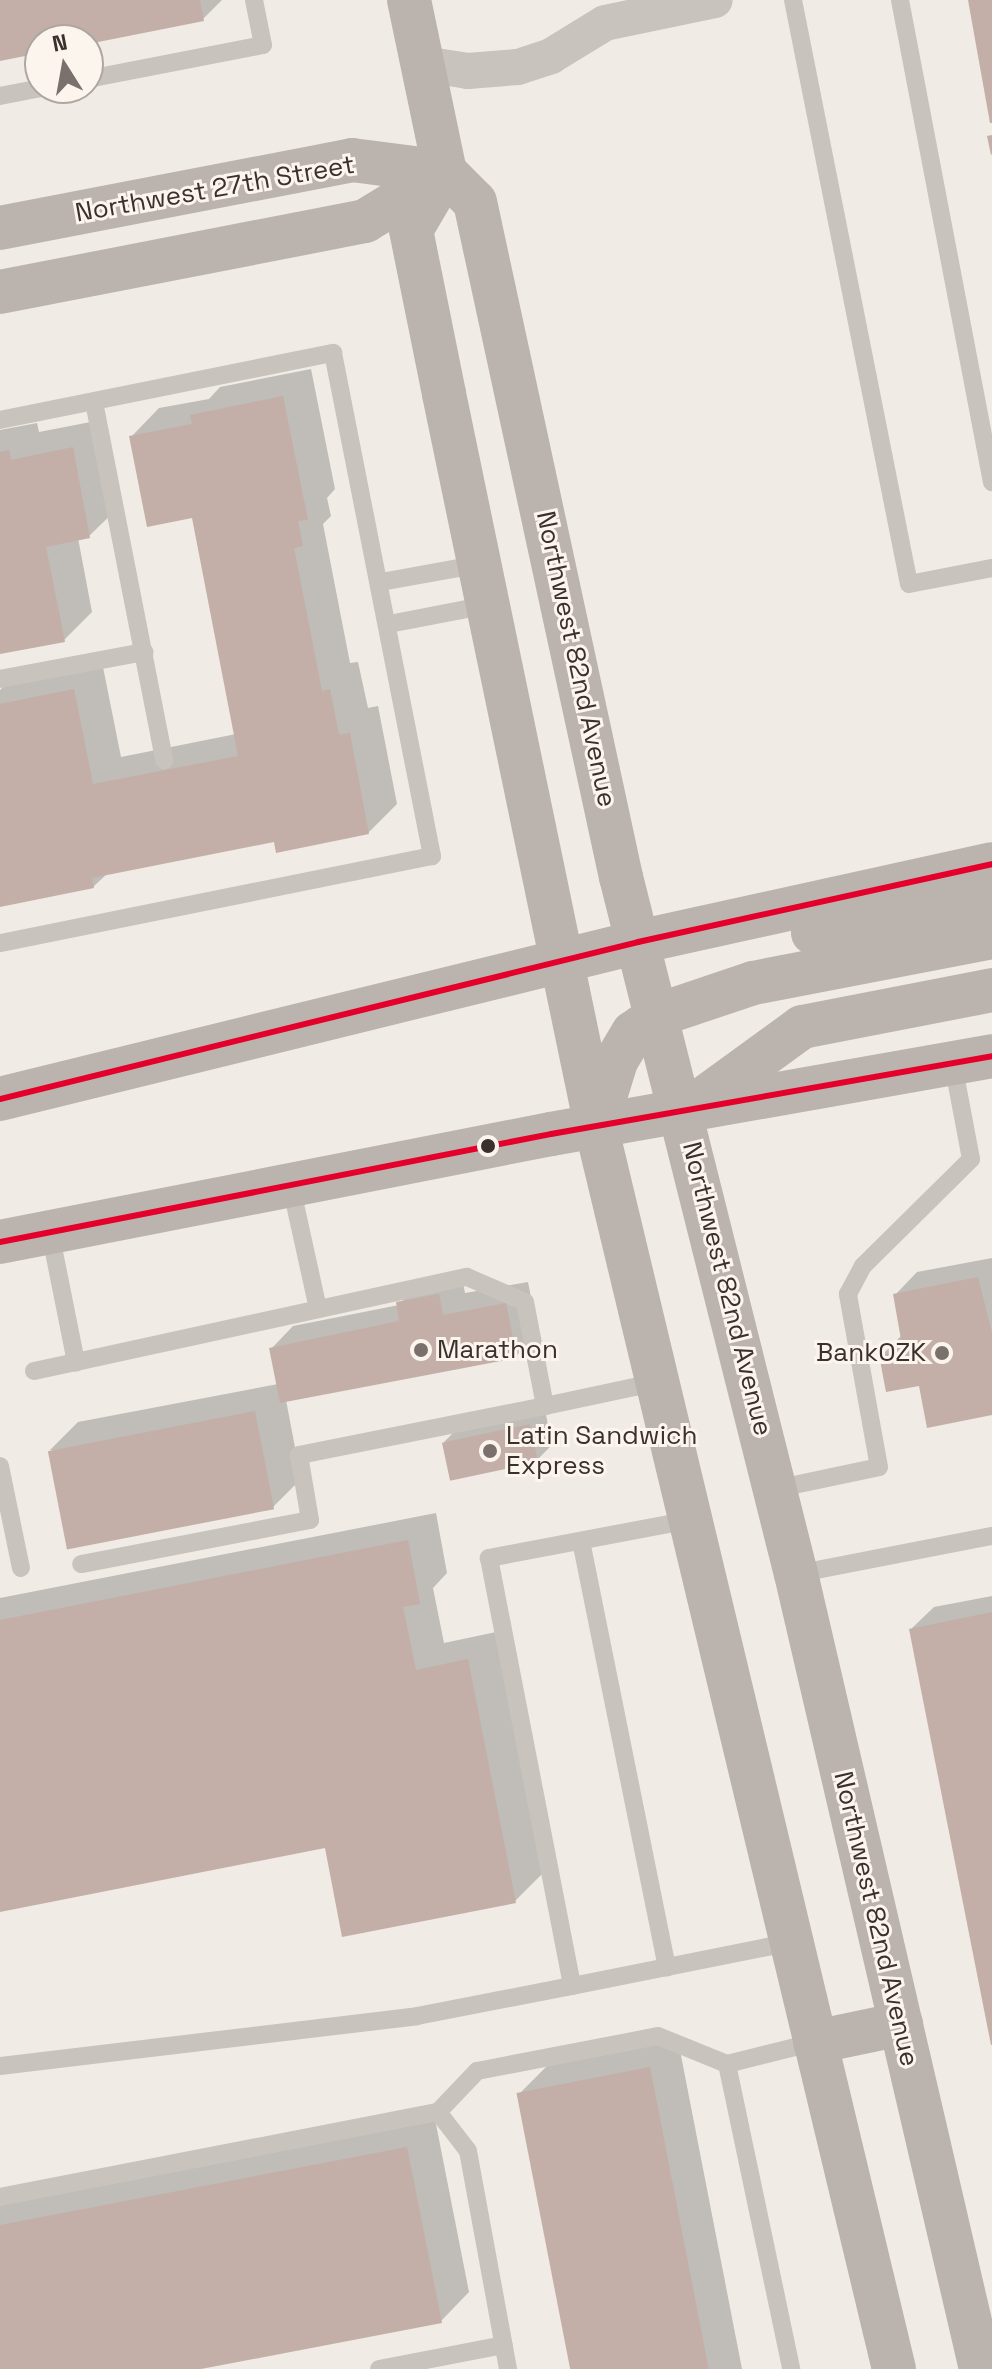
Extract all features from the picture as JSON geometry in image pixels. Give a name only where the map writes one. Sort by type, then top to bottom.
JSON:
[{"type":"street","points":[[409,0],[445,172],[411,230],[596,1126],[894,2369]]},
{"type":"street","points":[[423,64],[468,71],[518,67],[551,56],[605,23],[715,0]]},
{"type":"street","name":"Northwest 27th Street","points":[[0,228],[352,160],[445,172]]},
{"type":"street","points":[[0,292],[365,221],[445,172]]},
{"type":"street","name":"Northwest 82nd Avenue","points":[[445,172],[475,202],[638,942],[684,1113],[984,2366]]},
{"type":"street","points":[[0,1099],[638,942],[992,864]]},
{"type":"street","points":[[638,942],[745,945],[992,900]]},
{"type":"street","points":[[596,1126],[616,1061],[633,1033],[658,1015],[753,983],[992,937]]},
{"type":"street","points":[[684,1113],[802,1027],[992,990]]},
{"type":"street","points":[[0,1242],[596,1126],[973,1060]]},
{"type":"street","points":[[815,2042],[901,2024]]},
{"type":"lane","points":[[104,76],[263,45],[254,0]]},
{"type":"lane","points":[[793,0],[909,584],[992,570]]},
{"type":"lane","points":[[900,0],[992,482]]},
{"type":"lane","points":[[0,96],[24,91]]},
{"type":"lane","points":[[0,420],[333,353],[381,582],[432,856],[0,943]]},
{"type":"lane","points":[[94,402],[164,760]]},
{"type":"lane","points":[[381,582],[485,584]]},
{"type":"lane","points":[[389,624],[485,584]]},
{"type":"lane","points":[[0,679],[144,652]]},
{"type":"lane","points":[[775,1489],[879,1467],[848,1294],[863,1266],[971,1159],[973,1060]]},
{"type":"lane","points":[[291,1186],[318,1309]]},
{"type":"lane","points":[[50,1232],[76,1362]]},
{"type":"lane","points":[[34,1371],[467,1277],[525,1302],[545,1406]]},
{"type":"lane","points":[[81,1564],[310,1520],[299,1455],[658,1382]]},
{"type":"lane","points":[[0,1466],[21,1568]]},
{"type":"lane","points":[[572,1986],[489,1558],[690,1520]]},
{"type":"lane","points":[[796,1574],[992,1536]]},
{"type":"lane","points":[[581,1541],[667,1967]]},
{"type":"lane","points":[[0,2066],[417,2016],[792,1942]]},
{"type":"lane","points":[[0,2197],[438,2112],[477,2071],[658,2036],[727,2064],[815,2042]]},
{"type":"lane","points":[[727,2064],[791,2369]]},
{"type":"lane","points":[[438,2112],[468,2151],[508,2369]]},
{"type":"lane","points":[[379,2369],[504,2345]]},
{"type":"building","points":[[0,0],[200,0],[204,21],[104,41],[104,24],[24,24],[24,56],[0,61]]},
{"type":"building","points":[[968,0],[992,0],[992,123],[990,123]]},
{"type":"building","points":[[992,135],[992,154],[991,155],[987,136]]},
{"type":"building","points":[[283,396],[308,520],[298,521],[303,546],[294,548],[322,691],[330,689],[339,735],[350,733],[369,834],[276,853],[274,842],[92,878],[94,888],[0,907],[0,704],[74,689],[93,784],[238,756],[192,518],[147,527],[129,436],[192,424],[190,415]]},
{"type":"building","points":[[73,447],[90,538],[46,547],[65,642],[0,654],[0,452],[9,450],[11,460]]},
{"type":"building","name":"BankOZK","points":[[978,1277],[992,1333],[992,1415],[927,1428],[919,1386],[886,1392],[879,1355],[903,1351],[893,1294]]},
{"type":"building","points":[[439,1294],[443,1315],[506,1303],[517,1358],[280,1403],[269,1348],[399,1321],[396,1302]]},
{"type":"building","points":[[255,1411],[274,1509],[67,1549],[48,1451]]},
{"type":"building","name":"Latin Sandwich Express","points":[[530,1424],[538,1462],[450,1481],[442,1443]]},
{"type":"building","points":[[408,1540],[420,1604],[403,1607],[416,1670],[468,1659],[516,1903],[342,1937],[325,1848],[0,1912],[0,1620]]},
{"type":"building","points":[[992,1612],[992,2045],[991,2045],[909,1629]]},
{"type":"building","points":[[650,2067],[709,2369],[570,2369],[516,2093]]},
{"type":"building","points":[[407,2147],[442,2323],[201,2369],[0,2369],[0,2225]]},
{"type":"transit line","points":[[0,1099],[638,942],[992,864]]},
{"type":"transit line","points":[[0,1242],[551,1134],[992,1056]]},
{"type":"place","name":"Marathon","points":[[421,1350]]},
{"type":"place","name":"BankOZK","points":[[942,1353]]},
{"type":"place","name":"Latin Sandwich Express","points":[[490,1451]]}]
